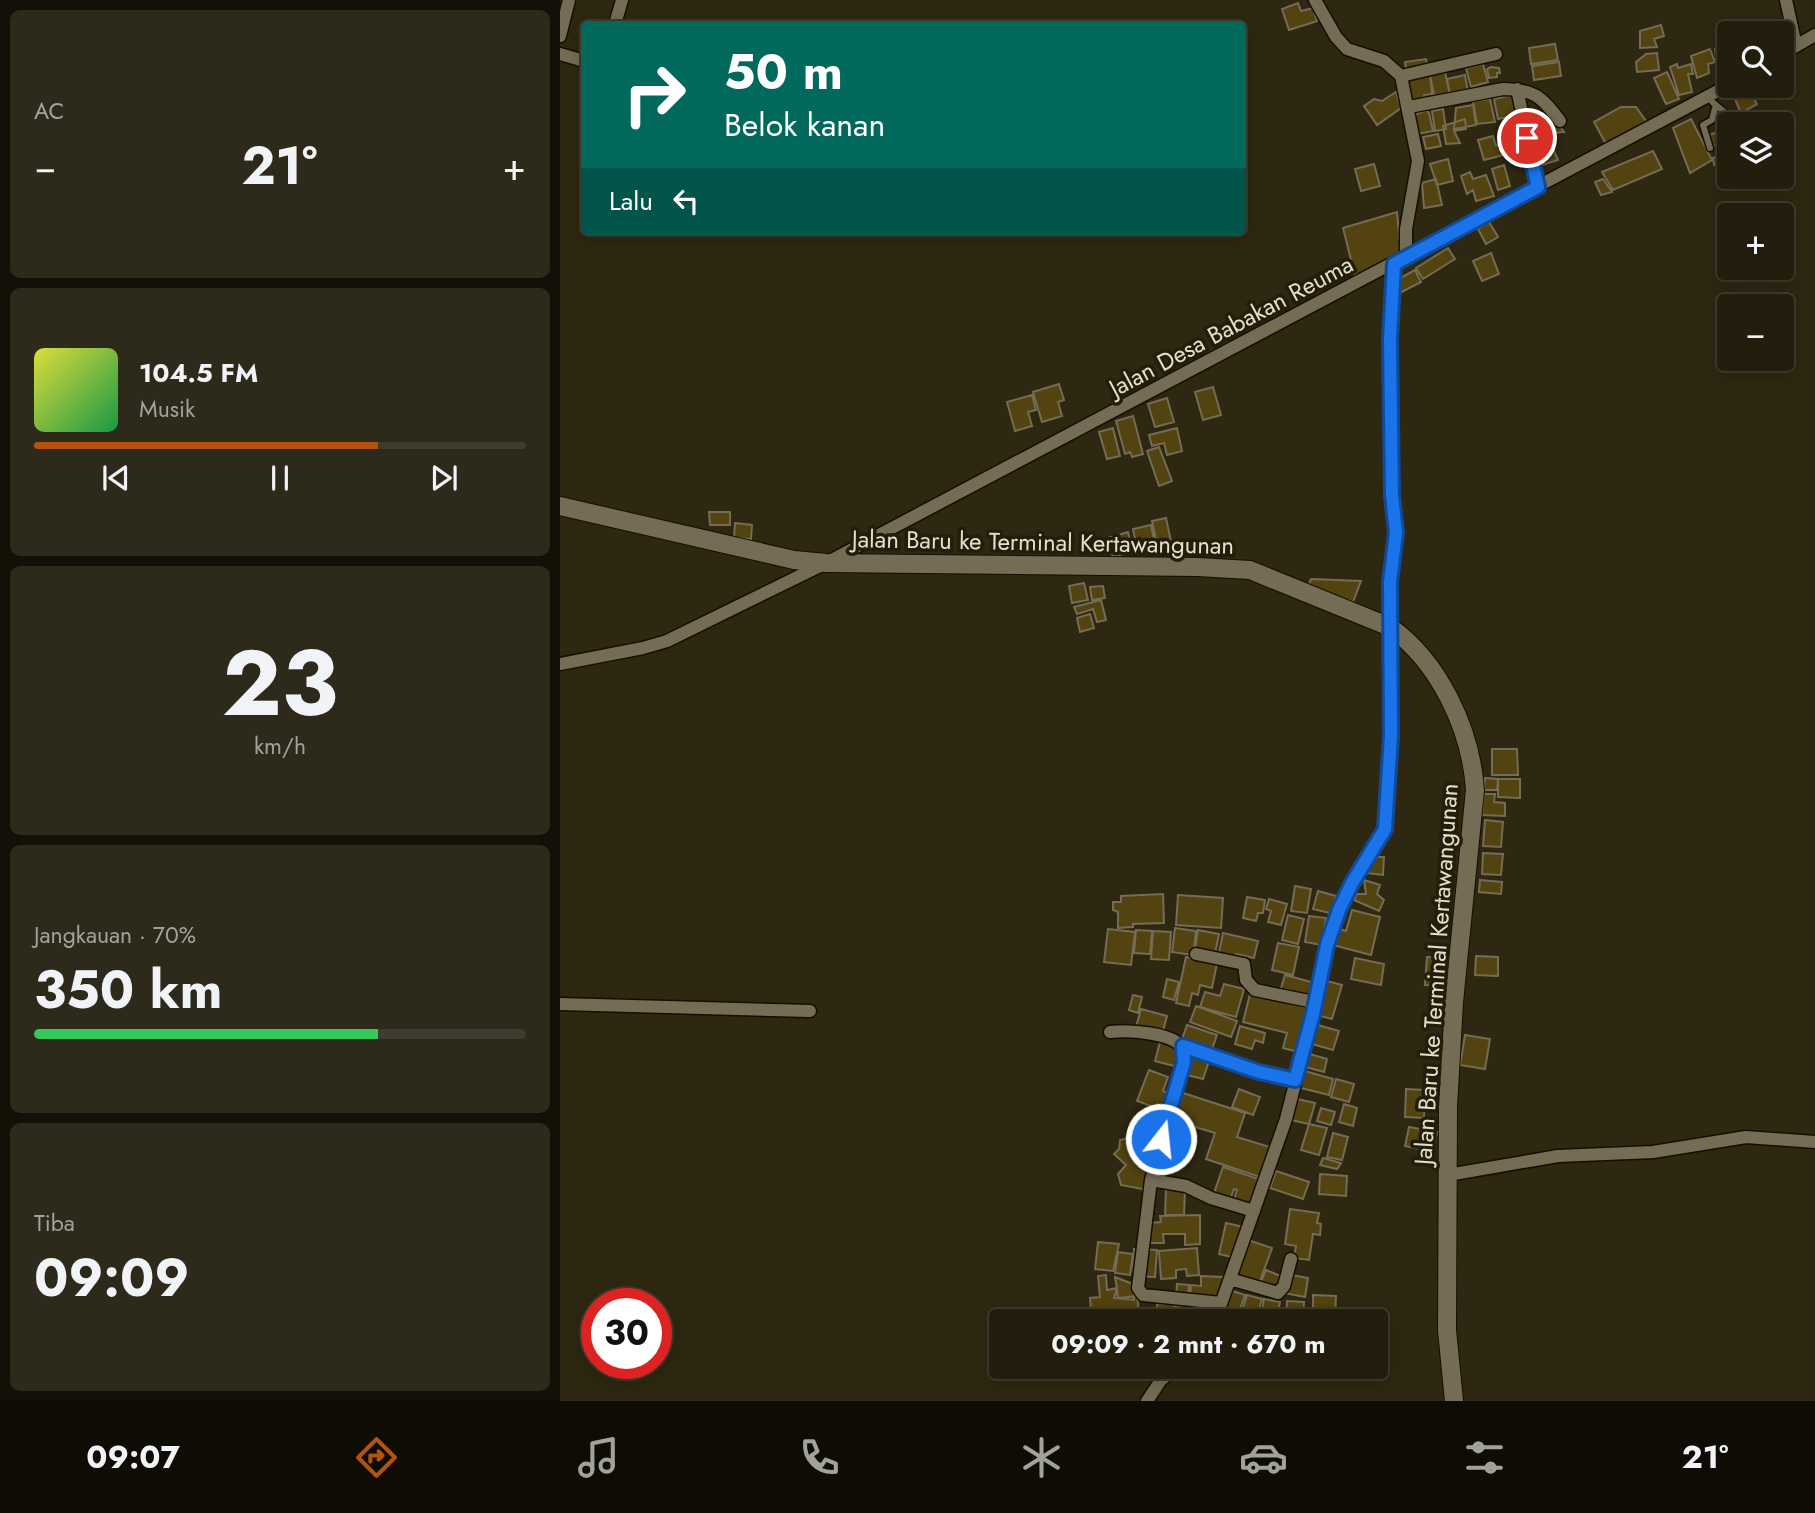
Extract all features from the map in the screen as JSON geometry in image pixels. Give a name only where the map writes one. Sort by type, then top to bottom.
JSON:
[{"type":"main road","name":"Jalan Baru ke Terminal Kertawangunan","points":[[560,506],[794,560],[826,563],[1198,567],[1250,570],[1390,627],[1416,648],[1445,692],[1463,729],[1474,768],[1474,811],[1454,1002],[1448,1107],[1447,1330],[1454,1401]]},
{"type":"street","points":[[560,36],[569,0]]},
{"type":"street","points":[[616,21],[622,0]]},
{"type":"street","points":[[1219,1309],[1286,1119],[1327,945],[1339,910],[1385,829],[1391,736],[1390,627],[1395,522],[1392,495],[1390,339],[1400,260],[1418,161],[1401,76],[1384,61],[1347,49],[1324,19],[1315,0]]},
{"type":"street","points":[[1786,0],[1797,46]]},
{"type":"street","points":[[1794,48],[1815,35]]},
{"type":"street","points":[[560,54],[581,60]]},
{"type":"street","points":[[1401,76],[1496,54]]},
{"type":"street","points":[[1409,107],[1503,89],[1517,89],[1535,93],[1560,121]]},
{"type":"street","points":[[1517,89],[1538,187]]},
{"type":"street","name":"Jalan Desa Babakan Reuma","points":[[560,664],[630,651],[667,640],[826,563],[1538,187],[1711,102],[1717,96]]},
{"type":"street","points":[[1196,954],[1244,964],[1246,979],[1255,990],[1314,1002]]},
{"type":"street","points":[[560,1004],[810,1011]]},
{"type":"street","points":[[1110,1032],[1130,1030],[1177,1041],[1183,1046],[1259,1072],[1295,1080]]},
{"type":"street","points":[[1183,1046],[1184,1062],[1151,1180],[1138,1288],[1143,1295],[1221,1303]]},
{"type":"street","points":[[1448,1175],[1558,1156],[1653,1153],[1746,1137],[1815,1142]]},
{"type":"street","points":[[1151,1180],[1186,1186],[1211,1198],[1254,1211]]},
{"type":"street","points":[[1230,1279],[1278,1293],[1284,1286],[1291,1259]]},
{"type":"street","points":[[1146,1401],[1162,1379]]},
{"type":"lane","points":[[1711,102],[1725,112]]},
{"type":"lane","points":[[1710,148],[1703,125],[1712,120],[1711,102]]},
{"type":"building","points":[[1298,3],[1301,11],[1313,8],[1317,21],[1289,30],[1282,9]]},
{"type":"building","points":[[1661,25],[1664,36],[1654,39],[1657,47],[1640,48],[1640,31]]},
{"type":"building","points":[[1555,44],[1558,60],[1531,64],[1529,48]]},
{"type":"building","points":[[1710,49],[1715,62],[1708,64],[1709,73],[1697,78],[1691,56]]},
{"type":"building","points":[[1657,53],[1659,70],[1637,72],[1636,62],[1646,54]]},
{"type":"building","points":[[1426,59],[1429,74],[1407,78],[1405,62]]},
{"type":"building","points":[[1559,62],[1561,76],[1534,80],[1532,66]]},
{"type":"building","points":[[1483,64],[1488,82],[1471,87],[1466,68]]},
{"type":"building","points":[[1677,64],[1678,68],[1691,64],[1693,74],[1688,74],[1692,92],[1679,95],[1670,67]]},
{"type":"building","points":[[1499,68],[1497,77],[1489,78],[1487,69]]},
{"type":"building","points":[[1445,72],[1450,95],[1435,99],[1430,75]]},
{"type":"building","points":[[1667,72],[1679,99],[1666,104],[1654,78]]},
{"type":"building","points":[[1430,75],[1432,94],[1424,95],[1425,104],[1409,106],[1406,81]]},
{"type":"building","points":[[1465,75],[1468,92],[1450,95],[1447,79]]},
{"type":"building","points":[[1396,92],[1401,108],[1377,125],[1364,106],[1374,99],[1382,101]]},
{"type":"building","points":[[1513,95],[1518,115],[1498,119],[1494,99]]},
{"type":"building","points":[[1734,98],[1754,98],[1757,104],[1741,112]]},
{"type":"building","points":[[1490,99],[1495,122],[1477,124],[1473,101]]},
{"type":"building","points":[[1473,105],[1476,125],[1454,129],[1456,108]]},
{"type":"building","points":[[1621,107],[1636,107],[1646,121],[1638,126],[1638,132],[1606,144],[1594,122]]},
{"type":"building","points":[[1443,109],[1446,129],[1435,131],[1432,111]]},
{"type":"building","points":[[1426,110],[1433,131],[1417,134],[1413,116]]},
{"type":"building","points":[[1550,113],[1564,132],[1533,135],[1530,116]]},
{"type":"building","points":[[1465,119],[1466,129],[1454,131],[1460,143],[1446,144],[1443,126]]},
{"type":"building","points":[[1691,119],[1712,160],[1690,173],[1673,128]]},
{"type":"building","points":[[1520,131],[1523,150],[1484,160],[1478,140],[1493,136],[1496,146],[1506,142],[1505,133]]},
{"type":"building","points":[[1717,132],[1717,145],[1713,146],[1709,135]]},
{"type":"building","points":[[1438,134],[1441,146],[1426,149],[1423,137]]},
{"type":"building","points":[[1549,140],[1558,160],[1539,166],[1534,146]]},
{"type":"building","points":[[1653,151],[1662,169],[1613,190],[1602,172]]},
{"type":"building","points":[[1448,159],[1453,181],[1437,185],[1430,164]]},
{"type":"building","points":[[1374,164],[1380,186],[1361,191],[1355,169]]},
{"type":"building","points":[[1504,165],[1510,186],[1498,190],[1492,169]]},
{"type":"building","points":[[1470,172],[1473,179],[1486,175],[1494,196],[1476,201],[1473,190],[1467,194],[1461,176]]},
{"type":"building","points":[[1436,179],[1442,205],[1424,208],[1422,183]]},
{"type":"building","points":[[1603,179],[1612,192],[1601,195],[1595,182]]},
{"type":"building","points":[[1397,212],[1401,256],[1356,280],[1343,228]]},
{"type":"building","points":[[1489,222],[1498,237],[1486,244],[1478,229]]},
{"type":"building","points":[[1448,248],[1455,259],[1423,279],[1416,268]]},
{"type":"building","points":[[1491,253],[1499,274],[1482,281],[1473,261]]},
{"type":"building","points":[[1415,270],[1421,282],[1396,295],[1395,281]]},
{"type":"building","points":[[1059,384],[1064,400],[1058,402],[1062,416],[1042,422],[1033,392]]},
{"type":"building","points":[[1213,387],[1221,415],[1203,420],[1195,392]]},
{"type":"building","points":[[1032,395],[1036,410],[1028,412],[1032,426],[1015,431],[1007,402]]},
{"type":"building","points":[[1167,398],[1174,422],[1155,427],[1148,404]]},
{"type":"building","points":[[1133,416],[1143,454],[1132,457],[1130,452],[1125,454],[1116,421]]},
{"type":"building","points":[[1113,428],[1120,456],[1107,459],[1099,432]]},
{"type":"building","points":[[1177,428],[1182,451],[1167,455],[1164,443],[1152,446],[1149,435]]},
{"type":"building","points":[[1159,447],[1172,481],[1159,486],[1147,451]]},
{"type":"building","points":[[709,512],[730,512],[730,525],[710,525]]},
{"type":"building","points":[[1166,518],[1172,546],[1158,549],[1152,521]]},
{"type":"building","points":[[735,523],[752,525],[751,539],[734,538]]},
{"type":"building","points":[[1151,525],[1155,545],[1137,549],[1133,529]]},
{"type":"building","points":[[1128,532],[1133,551],[1113,557],[1108,538]]},
{"type":"building","points":[[1311,579],[1361,581],[1353,602],[1308,586]]},
{"type":"building","points":[[1084,583],[1088,600],[1072,603],[1069,586]]},
{"type":"building","points":[[1103,586],[1105,598],[1092,600],[1090,587]]},
{"type":"building","points":[[1101,600],[1106,620],[1097,622],[1093,609],[1077,614],[1074,607]]},
{"type":"building","points":[[1090,614],[1094,628],[1080,632],[1077,618]]},
{"type":"building","points":[[1492,749],[1517,749],[1518,775],[1492,775]]},
{"type":"building","points":[[1485,778],[1498,779],[1497,790],[1484,790]]},
{"type":"building","points":[[1498,779],[1520,779],[1520,798],[1498,797]]},
{"type":"building","points":[[1484,794],[1495,794],[1494,802],[1505,803],[1505,816],[1482,815]]},
{"type":"building","points":[[1485,820],[1503,822],[1501,847],[1483,846]]},
{"type":"building","points":[[1483,853],[1503,854],[1501,875],[1482,874]]},
{"type":"building","points":[[1377,857],[1384,857],[1383,875],[1366,873]]},
{"type":"building","points":[[1364,880],[1380,885],[1377,894],[1384,900],[1379,911],[1354,900],[1357,894],[1366,894]]},
{"type":"building","points":[[1480,880],[1502,882],[1501,894],[1479,892]]},
{"type":"building","points":[[1295,886],[1311,889],[1307,913],[1291,911]]},
{"type":"building","points":[[1318,891],[1336,896],[1330,913],[1313,909]]},
{"type":"building","points":[[1163,894],[1164,923],[1133,924],[1133,927],[1118,928],[1118,912],[1113,910],[1113,902],[1121,902],[1121,896]]},
{"type":"building","points":[[1178,895],[1223,898],[1221,928],[1176,925]]},
{"type":"building","points":[[1247,897],[1265,900],[1263,913],[1258,913],[1256,921],[1243,918]]},
{"type":"building","points":[[1269,899],[1287,904],[1281,925],[1268,922],[1271,911],[1266,909]]},
{"type":"building","points":[[1352,910],[1380,917],[1371,955],[1333,945],[1337,928],[1346,931]]},
{"type":"building","points":[[1288,915],[1304,919],[1298,944],[1282,940]]},
{"type":"building","points":[[1309,916],[1326,918],[1322,945],[1305,942]]},
{"type":"building","points":[[1175,928],[1196,931],[1193,955],[1172,952]]},
{"type":"building","points":[[1108,929],[1135,932],[1131,965],[1104,962]]},
{"type":"building","points":[[1136,930],[1152,931],[1150,954],[1134,953]]},
{"type":"building","points":[[1198,930],[1219,934],[1215,954],[1195,950]]},
{"type":"building","points":[[1153,931],[1171,932],[1169,960],[1151,959]]},
{"type":"building","points":[[1223,933],[1258,941],[1254,958],[1236,954],[1234,965],[1217,962]]},
{"type":"building","points":[[1278,943],[1299,947],[1293,975],[1272,970]]},
{"type":"building","points":[[1476,956],[1498,957],[1498,976],[1475,975]]},
{"type":"building","points":[[1186,957],[1217,963],[1212,988],[1200,985],[1198,995],[1192,993],[1189,1006],[1176,1003]]},
{"type":"building","points":[[1427,957],[1449,958],[1447,986],[1425,985]]},
{"type":"building","points":[[1355,958],[1384,964],[1381,985],[1351,979]]},
{"type":"building","points":[[1285,975],[1315,983],[1311,998],[1278,998]]},
{"type":"building","points":[[1167,979],[1179,982],[1174,1000],[1163,997]]},
{"type":"building","points":[[1323,980],[1342,985],[1332,1019],[1313,1014]]},
{"type":"building","points":[[1224,984],[1244,989],[1236,1017],[1200,1007],[1205,992],[1220,996]]},
{"type":"building","points":[[1250,994],[1309,1008],[1298,1052],[1283,1048],[1287,1033],[1243,1022]]},
{"type":"building","points":[[1133,995],[1142,997],[1138,1013],[1129,1010]]},
{"type":"building","points":[[1196,1006],[1237,1021],[1231,1037],[1190,1022]]},
{"type":"building","points":[[1141,1009],[1167,1016],[1160,1042],[1134,1034]]},
{"type":"building","points":[[1314,1024],[1339,1031],[1333,1050],[1309,1043]]},
{"type":"building","points":[[1187,1025],[1217,1035],[1211,1052],[1181,1042]]},
{"type":"building","points":[[1240,1026],[1265,1033],[1263,1043],[1255,1040],[1252,1049],[1235,1044]]},
{"type":"building","points":[[1465,1035],[1490,1039],[1485,1069],[1460,1065]]},
{"type":"building","points":[[1160,1042],[1183,1047],[1178,1067],[1155,1061]]},
{"type":"building","points":[[1306,1053],[1327,1059],[1324,1072],[1302,1066]]},
{"type":"building","points":[[1187,1054],[1209,1061],[1203,1079],[1187,1075]]},
{"type":"building","points":[[1149,1070],[1168,1077],[1163,1091],[1172,1095],[1161,1124],[1152,1121],[1157,1108],[1137,1101]]},
{"type":"building","points":[[1301,1070],[1333,1079],[1329,1095],[1297,1087]]},
{"type":"building","points":[[1336,1079],[1354,1084],[1349,1102],[1331,1097]]},
{"type":"building","points":[[1239,1089],[1260,1097],[1253,1115],[1232,1107]]},
{"type":"building","points":[[1406,1089],[1425,1090],[1424,1118],[1405,1117]]},
{"type":"building","points":[[1180,1092],[1245,1113],[1237,1137],[1273,1148],[1263,1178],[1206,1159],[1215,1133],[1189,1125],[1177,1161],[1159,1156]]},
{"type":"building","points":[[1293,1098],[1315,1103],[1309,1124],[1286,1119]]},
{"type":"building","points":[[1344,1104],[1357,1108],[1353,1126],[1339,1122]]},
{"type":"building","points":[[1321,1108],[1335,1112],[1331,1125],[1317,1121]]},
{"type":"building","points":[[1309,1124],[1327,1128],[1319,1155],[1301,1150]]},
{"type":"building","points":[[1409,1127],[1437,1132],[1433,1152],[1405,1146]]},
{"type":"building","points":[[1134,1129],[1158,1139],[1148,1190],[1121,1185],[1118,1174],[1126,1165],[1114,1154],[1119,1149],[1120,1140],[1129,1138]]},
{"type":"building","points":[[1333,1133],[1348,1137],[1342,1160],[1327,1157]]},
{"type":"building","points":[[1323,1158],[1341,1163],[1337,1169],[1320,1165]]},
{"type":"building","points":[[1223,1167],[1261,1180],[1250,1212],[1232,1206],[1237,1190],[1234,1189],[1227,1208],[1211,1202]]},
{"type":"building","points":[[1276,1171],[1309,1182],[1303,1199],[1270,1188]]},
{"type":"building","points":[[1320,1174],[1347,1176],[1346,1196],[1319,1194]]},
{"type":"building","points":[[1166,1189],[1185,1189],[1184,1215],[1165,1215]]},
{"type":"building","points":[[1290,1209],[1319,1213],[1317,1223],[1321,1224],[1320,1235],[1313,1234],[1309,1260],[1294,1258],[1296,1246],[1285,1244]]},
{"type":"building","points":[[1200,1215],[1200,1244],[1185,1245],[1185,1234],[1163,1234],[1164,1243],[1148,1243],[1148,1223],[1161,1222],[1160,1216]]},
{"type":"building","points":[[1226,1223],[1244,1227],[1236,1258],[1219,1254]]},
{"type":"building","points":[[1248,1240],[1272,1248],[1256,1292],[1232,1284]]},
{"type":"building","points":[[1098,1242],[1119,1244],[1113,1271],[1095,1269]]},
{"type":"building","points":[[1197,1248],[1199,1275],[1187,1276],[1186,1269],[1176,1270],[1176,1278],[1161,1279],[1159,1251]]},
{"type":"building","points":[[1134,1249],[1157,1250],[1155,1277],[1133,1276]]},
{"type":"building","points":[[1118,1252],[1133,1254],[1130,1275],[1115,1273]]},
{"type":"building","points":[[1266,1270],[1283,1277],[1275,1298],[1257,1291]]},
{"type":"building","points":[[1287,1274],[1308,1278],[1305,1297],[1284,1293]]},
{"type":"building","points":[[1106,1275],[1107,1290],[1117,1288],[1118,1298],[1137,1296],[1139,1309],[1091,1309],[1090,1298],[1100,1297],[1098,1276]]},
{"type":"building","points":[[1201,1276],[1224,1277],[1221,1309],[1189,1309],[1191,1285],[1201,1286]]},
{"type":"building","points":[[1115,1277],[1135,1285],[1134,1300],[1114,1298],[1117,1288]]},
{"type":"building","points":[[1177,1284],[1189,1285],[1187,1308],[1175,1307]]},
{"type":"building","points":[[1230,1290],[1245,1295],[1240,1309],[1224,1309]]},
{"type":"building","points":[[1247,1295],[1262,1299],[1259,1309],[1243,1309]]},
{"type":"building","points":[[1313,1295],[1336,1296],[1335,1309],[1313,1309]]},
{"type":"building","points":[[1264,1299],[1280,1302],[1279,1309],[1262,1309]]},
{"type":"building","points":[[1287,1301],[1304,1302],[1304,1309],[1287,1309]]},
{"type":"building","points":[[1157,1304],[1174,1304],[1174,1309],[1157,1309]]},
{"type":"route","points":[[1161,1139],[1184,1062],[1183,1046],[1259,1072],[1295,1080],[1313,1014],[1327,945],[1339,910],[1385,829],[1392,708],[1390,582],[1396,533],[1392,495],[1390,339],[1394,264],[1538,187],[1527,138]]}]
